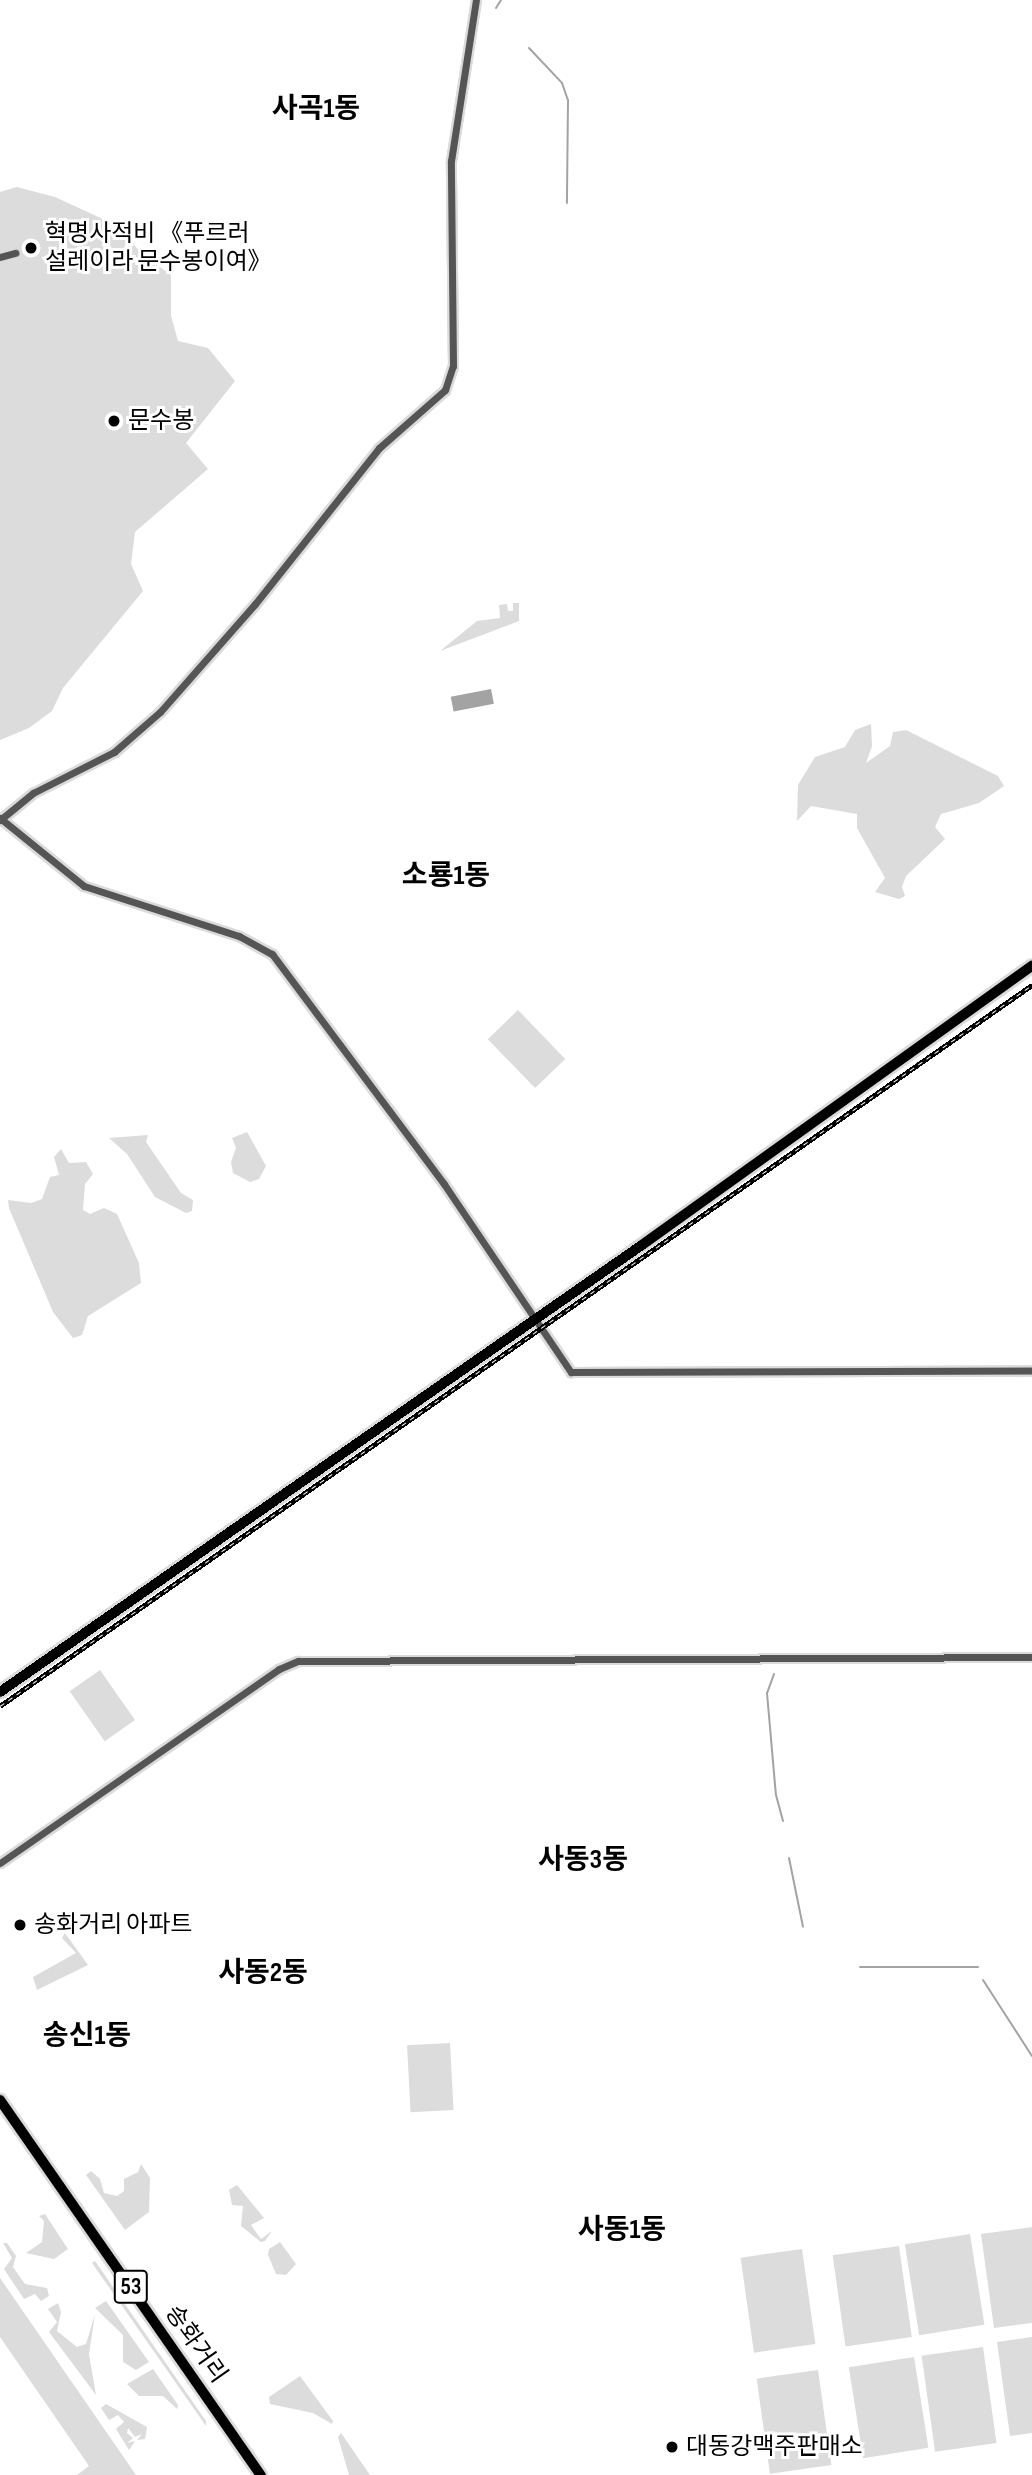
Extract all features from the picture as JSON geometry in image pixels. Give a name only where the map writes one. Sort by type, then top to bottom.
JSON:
[{"type":"main road","points":[[0,1692],[534,1319],[1032,966]]},
{"type":"main road","name":"송화거리","points":[[0,2100],[261,2475]]},
{"type":"street","points":[[476,0],[450,161],[453,366],[445,390],[379,447],[249,611],[160,712],[114,752],[33,793],[0,819],[84,886],[239,936],[272,954],[444,1184],[564,1366],[575,1373],[1032,1370]]},
{"type":"street","points":[[0,257],[15,253]]},
{"type":"street","points":[[0,1863],[279,1669],[298,1661],[1032,1657]]},
{"type":"shaded area","points":[[17,187],[55,197],[118,226],[142,254],[171,275],[171,316],[178,341],[208,348],[235,381],[186,443],[208,469],[135,532],[131,564],[143,591],[63,688],[52,711],[29,728],[0,740],[0,192]]},
{"type":"shaded area","points":[[513,603],[519,603],[519,621],[440,651],[477,621],[500,618],[499,605],[507,604],[508,611],[513,611]]},
{"type":"shaded area","points":[[491,689],[494,704],[454,712],[451,697]]},
{"type":"shaded area","points":[[871,724],[872,746],[866,763],[890,746],[893,732],[906,730],[998,776],[1004,786],[979,803],[941,814],[935,827],[945,839],[906,876],[902,887],[905,896],[899,899],[875,892],[885,878],[857,828],[857,814],[811,806],[797,821],[798,785],[815,757],[845,747],[855,730]]},
{"type":"shaded area","points":[[518,1010],[565,1059],[535,1088],[488,1039]]},
{"type":"shaded area","points":[[247,1132],[266,1166],[259,1179],[250,1182],[233,1173],[231,1162],[236,1148],[232,1138]]},
{"type":"shaded area","points":[[148,1135],[146,1142],[181,1193],[193,1200],[192,1211],[186,1213],[155,1197],[127,1154],[109,1138]]},
{"type":"shaded area","points":[[61,1149],[69,1163],[86,1162],[93,1174],[85,1184],[83,1210],[90,1214],[104,1208],[117,1214],[139,1263],[141,1283],[88,1316],[82,1335],[73,1338],[53,1312],[8,1200],[31,1203],[42,1199],[50,1177],[59,1175],[54,1157]]},
{"type":"shaded area","points":[[100,1670],[135,1720],[105,1741],[70,1691]]},
{"type":"shaded area","points":[[65,1933],[88,1965],[37,1990],[33,1977],[76,1953],[62,1938]]},
{"type":"shaded area","points":[[450,2043],[454,2110],[411,2112],[407,2045]]},
{"type":"shaded area","points":[[141,2164],[150,2178],[149,2212],[125,2230],[86,2175],[91,2171],[100,2179],[104,2193],[117,2196],[124,2191],[124,2179],[138,2172]]},
{"type":"shaded area","points":[[237,2185],[264,2218],[251,2225],[261,2239],[272,2231],[265,2241],[261,2242],[241,2226],[243,2206],[232,2205],[229,2190]]},
{"type":"shaded area","points":[[45,2214],[68,2249],[54,2259],[26,2253],[42,2242],[44,2221],[39,2216]]},
{"type":"shaded area","points":[[1032,2227],[1032,2323],[994,2328],[981,2234]]},
{"type":"shaded area","points":[[970,2234],[984,2325],[919,2335],[905,2244]]},
{"type":"shaded area","points":[[280,2242],[296,2264],[286,2275],[276,2274],[268,2255],[269,2249]]},
{"type":"shaded area","points":[[3,2243],[7,2243],[16,2256],[13,2267],[25,2284],[47,2288],[49,2296],[41,2301],[35,2294],[24,2299],[4,2269],[12,2258]]},
{"type":"shaded area","points":[[899,2246],[912,2337],[845,2346],[833,2255]]},
{"type":"shaded area","points":[[802,2249],[815,2344],[754,2353],[741,2258]]},
{"type":"shaded area","points":[[95,2261],[206,2421],[206,2426],[92,2263]]},
{"type":"shaded area","points":[[0,2278],[136,2475],[77,2475],[89,2466],[0,2337]]},
{"type":"shaded area","points":[[106,2301],[149,2362],[136,2370],[123,2362],[123,2335],[95,2308]]},
{"type":"shaded area","points":[[58,2303],[61,2312],[57,2331],[77,2347],[86,2344],[95,2314],[89,2354],[96,2395],[49,2332],[57,2322],[48,2309]]},
{"type":"shaded area","points":[[1032,2337],[1032,2433],[1010,2436],[997,2342]]},
{"type":"shaded area","points":[[983,2347],[996,2443],[935,2452],[922,2356]]},
{"type":"shaded area","points":[[914,2357],[928,2448],[863,2458],[849,2367]]},
{"type":"shaded area","points":[[153,2369],[178,2405],[177,2409],[163,2396],[139,2396],[127,2384]]},
{"type":"shaded area","points":[[818,2370],[831,2465],[770,2474],[757,2379]]},
{"type":"shaded area","points":[[300,2376],[333,2421],[332,2424],[313,2413],[270,2404],[269,2397]]},
{"type":"shaded area","points":[[106,2404],[147,2427],[145,2439],[137,2440],[142,2434],[135,2437],[128,2428],[127,2433],[133,2438],[127,2443],[135,2441],[129,2450],[116,2429],[124,2422],[118,2415],[109,2420],[101,2408]]},
{"type":"shaded area","points":[[341,2433],[370,2475],[349,2475],[338,2437]]},
{"type":"waterway","points":[[496,8],[501,0]]},
{"type":"waterway","points":[[529,48],[562,83],[568,100],[567,203]]},
{"type":"waterway","points":[[774,1674],[767,1693],[776,1795],[783,1821]]},
{"type":"waterway","points":[[789,1858],[803,1927]]},
{"type":"waterway","points":[[860,1967],[978,1967]]},
{"type":"waterway","points":[[983,1980],[1032,2056]]},
{"type":"railway","points":[[0,1706],[1032,985]]},
{"type":"place","name":"혁명사적비 《푸르러 설레이라 문수봉이여》","points":[[31,248]]},
{"type":"place","name":"문수봉","points":[[114,421]]},
{"type":"place","name":"송화거리 아파트","points":[[20,1925]]},
{"type":"place","name":"대동강맥주판매소","points":[[672,2447]]},
{"type":"district","name":"사곡1동","points":[[316,109]]},
{"type":"district","name":"소룡1동","points":[[446,876]]},
{"type":"district","name":"사동3동","points":[[583,1860]]},
{"type":"district","name":"사동2동","points":[[263,1973]]},
{"type":"district","name":"송신1동","points":[[87,2036]]},
{"type":"district","name":"사동1동","points":[[622,2230]]}]
